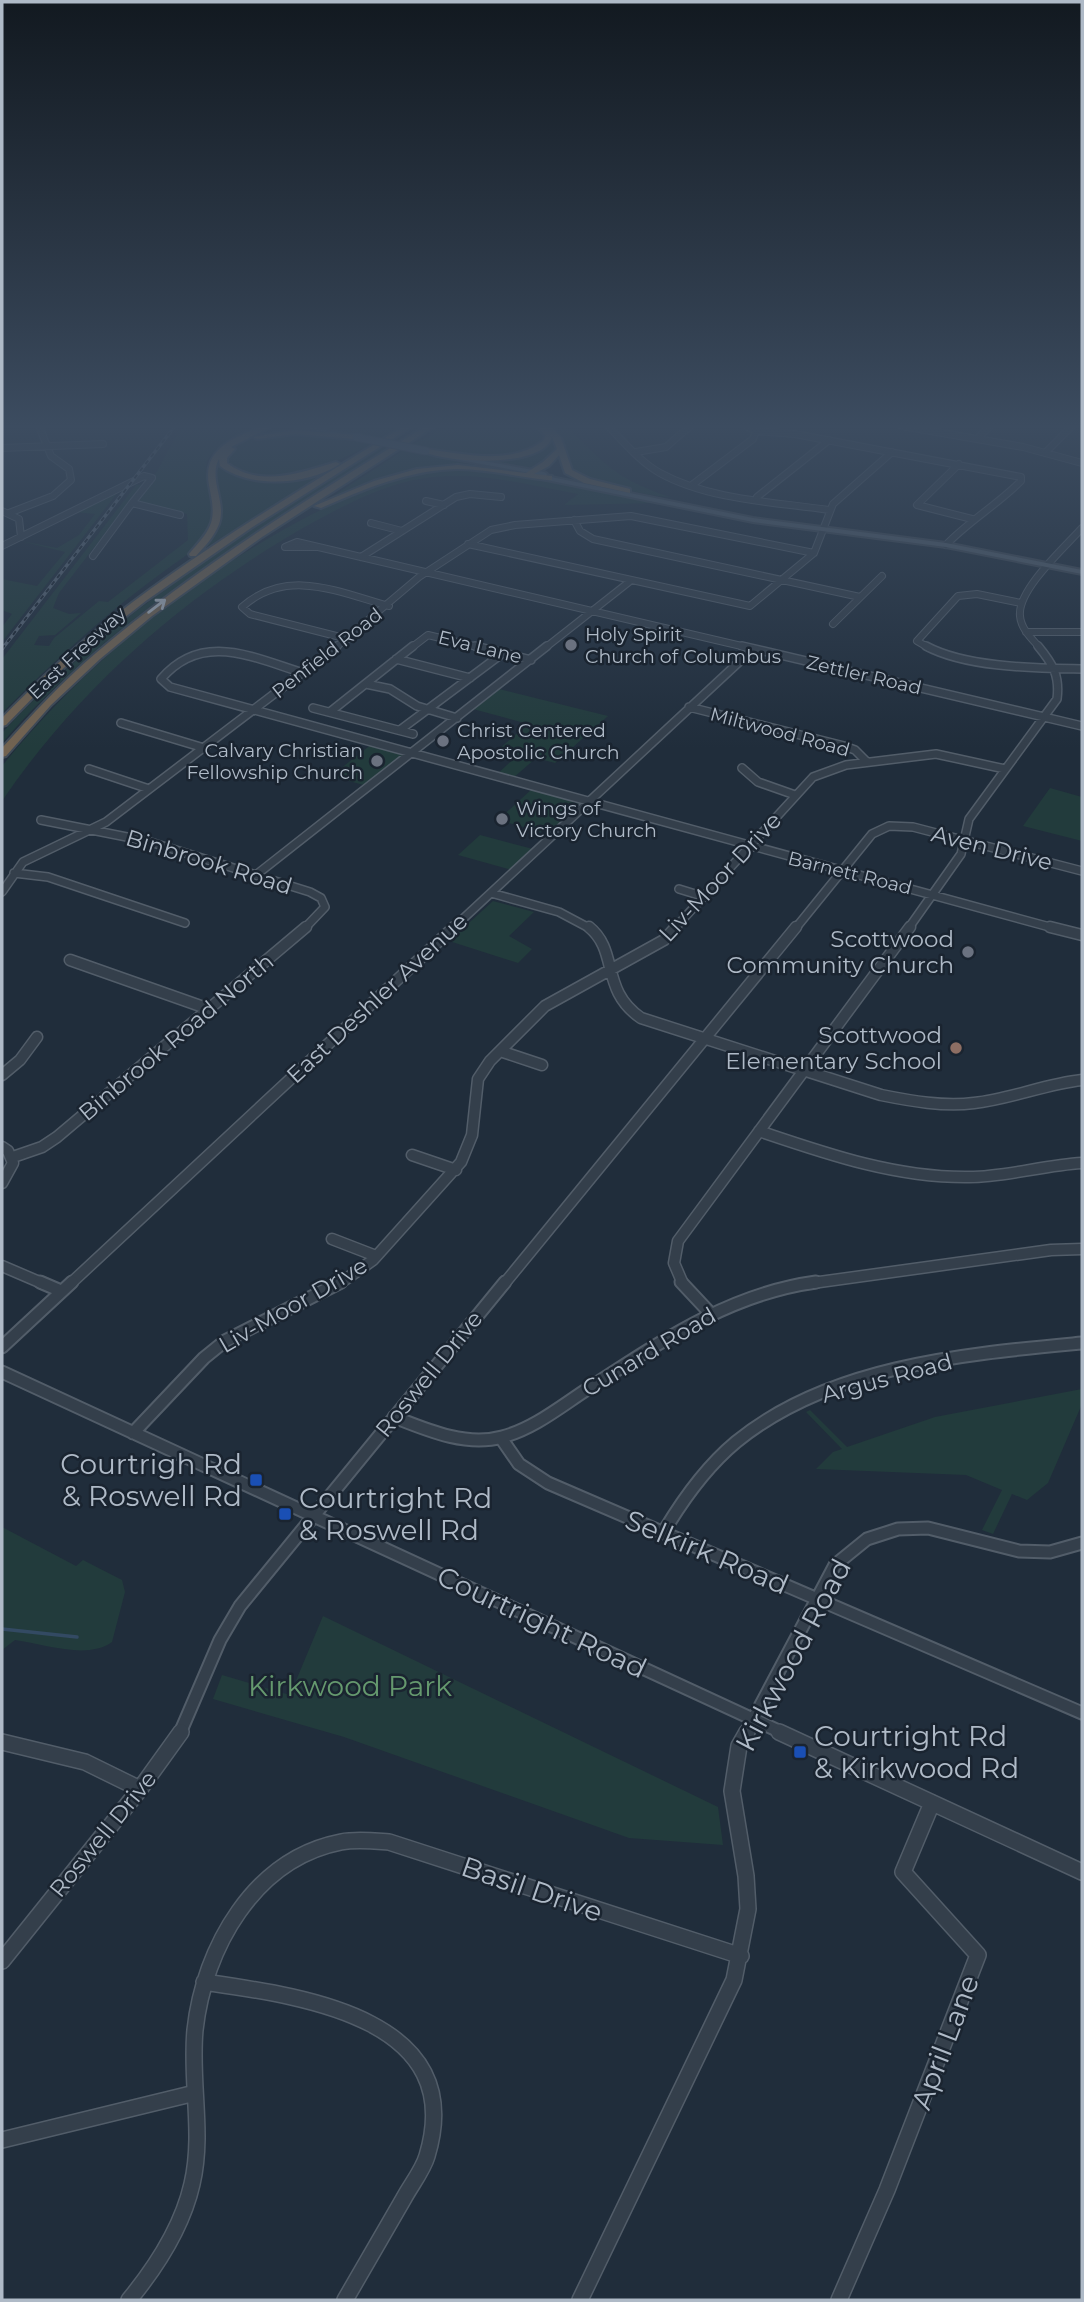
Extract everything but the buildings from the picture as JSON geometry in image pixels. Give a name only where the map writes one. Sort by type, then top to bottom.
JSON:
[{"type":"highway","points":[[143,597],[144,590],[189,558],[213,533]]},
{"type":"highway","name":"East Freeway","points":[[2,723],[65,660],[143,597],[242,533]]},
{"type":"highway","name":"East Freeway","points":[[2,754],[67,683],[136,622],[194,579],[263,533]]},
{"type":"main road","points":[[852,533],[946,545],[1082,572]]},
{"type":"street","points":[[2,546],[28,533]]},
{"type":"street","points":[[93,556],[110,533]]},
{"type":"street","points":[[361,557],[398,533]]},
{"type":"street","name":"Penfield Road","points":[[2,892],[14,873],[39,853],[92,829],[149,789],[348,639],[426,572],[484,533]]},
{"type":"street","points":[[584,533],[593,539],[860,597]]},
{"type":"street","name":"Penfield Road","points":[[722,533],[814,553]]},
{"type":"street","points":[[468,544],[750,607],[814,553],[823,533]]},
{"type":"street","points":[[946,545],[958,533]]},
{"type":"street","points":[[710,1313],[675,1273],[675,1248],[958,860],[969,819],[1044,717],[1059,692],[1056,669],[1026,632],[1020,618],[1021,603],[1077,533]]},
{"type":"street","name":"Zettler Road","points":[[318,547],[1082,726]]},
{"type":"street","points":[[833,624],[882,576]]},
{"type":"street","points":[[256,875],[629,582]]},
{"type":"street","points":[[348,639],[250,614],[242,609],[261,590],[277,584],[300,585],[388,606]]},
{"type":"street","points":[[1021,603],[977,594],[958,596],[918,638],[918,643],[931,649],[1002,665],[1082,669]]},
{"type":"street","points":[[1026,632],[1082,632]]},
{"type":"street","name":"Eva Lane","points":[[396,659],[428,635],[531,660]]},
{"type":"street","name":"Barnett Road","points":[[303,673],[216,650],[198,649],[182,656],[163,676],[162,682],[411,754],[1082,935]]},
{"type":"street","name":"East Deshler Avenue","points":[[2,1347],[753,649]]},
{"type":"street","points":[[400,730],[503,653]]},
{"type":"street","points":[[330,712],[396,659],[470,678]]},
{"type":"street","points":[[366,684],[390,689],[428,710],[457,718]]},
{"type":"street","points":[[313,708],[413,734]]},
{"type":"street","name":"Miltwood Road","points":[[689,708],[844,746],[855,750],[867,762]]},
{"type":"street","points":[[121,723],[204,748]]},
{"type":"street","name":"Liv-Moor Drive","points":[[133,1433],[204,1358],[225,1341],[331,1289],[356,1274],[376,1256],[456,1170],[472,1135],[474,1094],[478,1079],[500,1051],[545,1006],[664,940],[751,847],[795,795],[822,772],[867,762],[936,754],[1005,769]]},
{"type":"street","points":[[742,768],[758,782],[795,795]]},
{"type":"street","points":[[89,769],[149,789]]},
{"type":"street","name":"Binbrook Road","points":[[41,820],[147,841],[310,892],[323,901]]},
{"type":"street","name":"Roswell Drive","points":[[2,1961],[140,1789],[181,1732],[220,1640],[240,1606],[872,835],[889,826],[901,826]]},
{"type":"street","name":"Aven Drive","points":[[901,826],[1082,871]]},
{"type":"street","points":[[14,873],[48,877],[185,923]]},
{"type":"street","points":[[679,889],[705,897]]},
{"type":"street","points":[[491,893],[586,924],[597,936],[617,998],[633,1013],[804,1070],[897,1099],[954,1105],[974,1103],[1054,1083],[1082,1080]]},
{"type":"street","name":"Binbrook Road North","points":[[13,1157],[42,1147],[57,1137],[319,916],[325,907],[323,901]]},
{"type":"street","points":[[70,960],[209,1009]]},
{"type":"street","points":[[2,1075],[20,1060],[37,1037]]},
{"type":"street","points":[[500,1051],[542,1065]]},
{"type":"street","points":[[759,1131],[855,1162],[929,1176],[972,1177],[1082,1163]]},
{"type":"street","points":[[2,1147],[13,1157],[12,1169],[2,1183]]},
{"type":"street","points":[[412,1155],[456,1170]]},
{"type":"street","points":[[332,1240],[376,1256]]},
{"type":"street","name":"Cunard Road","points":[[394,1417],[450,1438],[501,1438],[533,1424],[710,1313],[748,1297],[808,1283],[1051,1250],[1082,1249]]},
{"type":"street","points":[[2,1266],[61,1291]]},
{"type":"street","name":"Argus Road","points":[[663,1533],[682,1501],[713,1463],[750,1431],[794,1406],[840,1387],[914,1367],[989,1353],[1082,1343]]},
{"type":"street","name":"Courtright Road","points":[[2,1372],[1082,1872]]},
{"type":"street","name":"Selkirk Road","points":[[501,1438],[519,1464],[534,1475],[1082,1713]]},
{"type":"street","name":"Kirkwood Road","points":[[580,2300],[723,2007],[741,1956],[748,1909],[732,1791],[739,1746],[835,1565],[851,1548],[872,1535],[897,1528],[923,1527],[953,1531],[1026,1551],[1054,1551],[1082,1543]]},
{"type":"street","points":[[2,1742],[85,1762],[140,1789]]},
{"type":"street","name":"April Lane","points":[[839,2300],[887,2190],[978,1955],[903,1872],[932,1803]]},
{"type":"street","name":"Basil Drive","points":[[129,2300],[160,2260],[186,2207],[193,2182],[197,2137],[195,2030],[204,1982],[229,1923],[268,1878],[293,1861],[321,1847],[365,1841],[410,1848],[741,1956]]},
{"type":"street","points":[[204,1982],[282,1993],[337,2006],[390,2034],[406,2048],[428,2080],[433,2097],[434,2133],[427,2157],[345,2300]]},
{"type":"street","points":[[2,2140],[195,2093]]},
{"type":"green space","points":[[86,533],[2,642],[2,627],[12,614],[2,610],[2,579],[37,586],[65,552],[21,541],[57,548]]},
{"type":"green space","points":[[99,533],[105,533],[59,593],[53,608],[69,614],[81,613],[55,635],[39,636],[34,645],[49,646],[54,638],[99,601],[108,602],[188,540],[188,533],[208,533],[193,550],[123,602],[2,713],[2,659]]},
{"type":"green space","points":[[215,533],[229,533],[202,550]]},
{"type":"green space","points":[[247,533],[256,533],[185,581],[89,656],[2,743],[2,733],[89,649],[135,612]]},
{"type":"green space","points":[[277,533],[295,533],[223,579],[140,644],[66,719],[2,801],[2,766],[52,709],[135,632],[227,564]]},
{"type":"green space","points":[[499,689],[608,716],[555,763],[536,758],[512,779],[496,775],[519,754],[500,748],[528,724],[473,709]]},
{"type":"green space","points":[[372,744],[406,755],[367,786],[331,776]]},
{"type":"green space","points":[[1050,788],[1082,797],[1082,841],[1023,826]]},
{"type":"green space","points":[[532,789],[577,801],[579,806],[549,834],[498,820]]},
{"type":"green space","points":[[480,835],[533,849],[512,870],[458,855]]},
{"type":"green space","points":[[493,901],[534,912],[509,936],[532,949],[518,963],[449,941]]},
{"type":"green space","points":[[1082,1389],[1082,1404],[1048,1483],[1027,1500],[1012,1494],[993,1534],[982,1530],[1002,1490],[966,1475],[816,1469],[833,1452],[842,1449],[806,1412],[810,1410],[847,1447],[935,1417]]},
{"type":"green space","points":[[2,1527],[76,1566],[83,1560],[122,1580],[125,1592],[112,1642],[91,1650],[78,1650],[15,1640],[2,1650]]},
{"type":"green space","name":"Kirkwood Park","points":[[323,1616],[718,1807],[723,1845],[629,1838],[344,1737],[213,1699],[222,1675],[290,1695]]},
{"type":"waterway","points":[[2,1629],[77,1637]]},
{"type":"railway","points":[[2,649],[92,533]]},
{"type":"place","name":"Holy Spirit Church of Columbus","points":[[571,645]]},
{"type":"place","name":"Christ Centered Apostolic Church","points":[[443,741]]},
{"type":"place","name":"Calvary Christian Fellowship Church","points":[[377,761]]},
{"type":"place","name":"Wings of Victory Church","points":[[502,819]]},
{"type":"place","name":"Scottwood Community Church","points":[[968,952]]},
{"type":"place","name":"Scottwood Elementary School","points":[[956,1048]]},
{"type":"place","name":"Courtrigh Rd & Roswell Rd","points":[[256,1480]]},
{"type":"place","name":"Courtright Rd & Roswell Rd","points":[[285,1514]]},
{"type":"place","name":"Courtright Rd & Kirkwood Rd","points":[[800,1752]]}]
